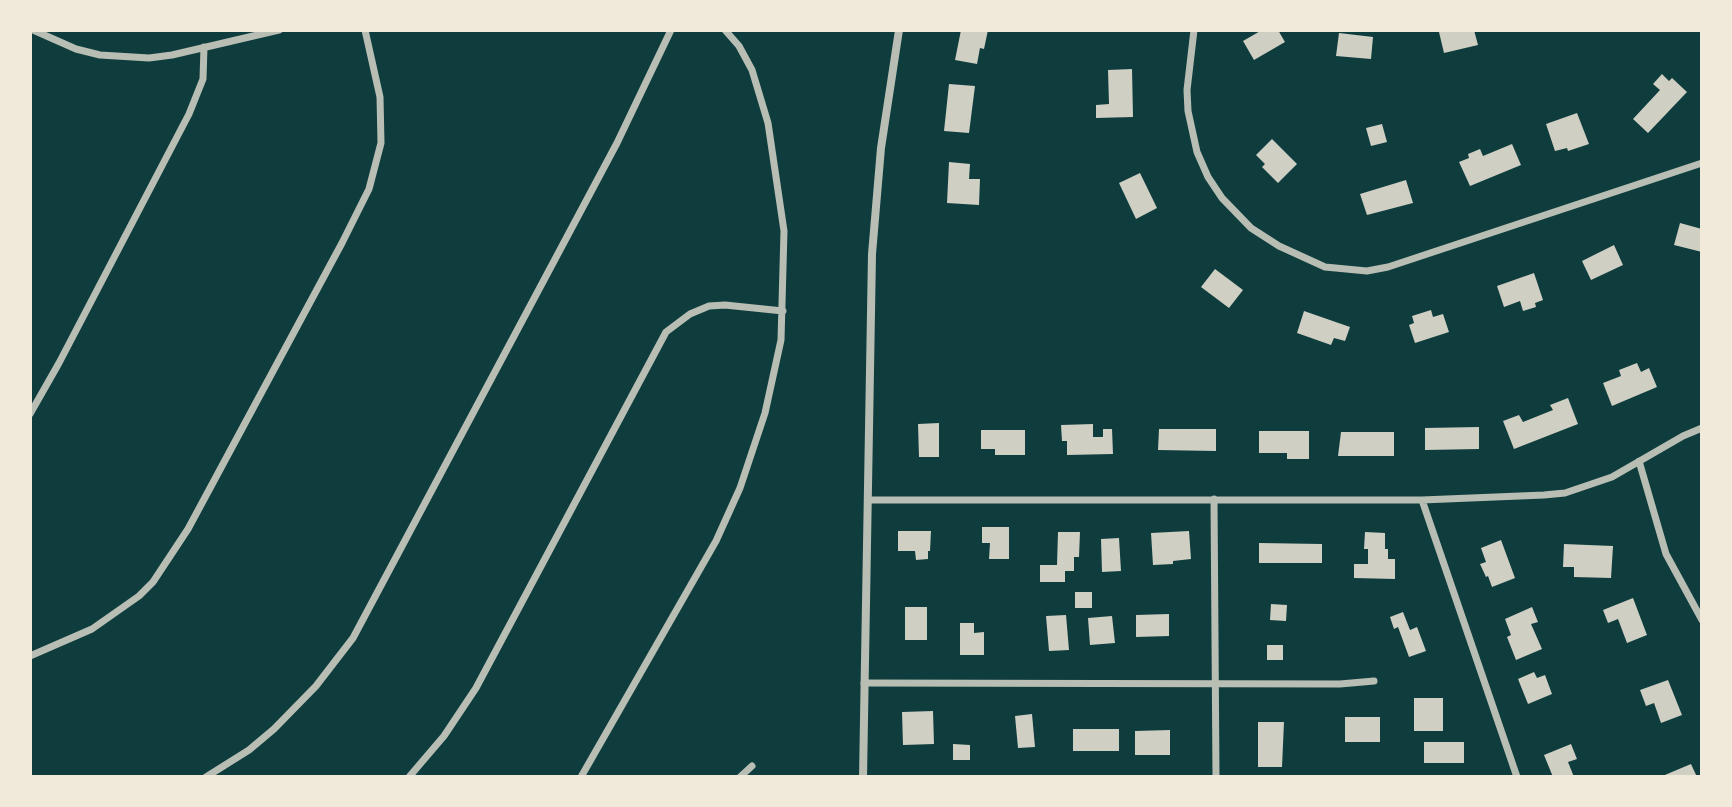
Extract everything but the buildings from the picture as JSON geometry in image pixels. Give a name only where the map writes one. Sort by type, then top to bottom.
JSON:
[{"type":"street","points":[[33,30],[76,49],[128,58],[172,55],[279,30]]},
{"type":"street","points":[[30,656],[92,629],[132,602],[153,582],[188,529],[342,243],[369,189],[381,143],[380,97],[365,30]]},
{"type":"street","points":[[206,777],[249,750],[274,729],[316,686],[353,638],[617,143],[671,30]]},
{"type":"street","points":[[581,777],[716,541],[740,488],[765,413],[781,340],[784,230],[768,123],[752,70],[725,30]]},
{"type":"street","points":[[863,777],[872,254],[881,148],[899,30]]},
{"type":"street","points":[[1194,30],[1187,90],[1188,111],[1197,152],[1208,177],[1222,198],[1251,228],[1279,246],[1325,267],[1346,270],[1388,267],[1702,163]]},
{"type":"street","points":[[30,414],[189,114],[203,79],[204,47]]},
{"type":"street","points":[[409,777],[444,736],[476,688],[666,332],[690,314],[709,306],[725,305],[783,312]]},
{"type":"street","points":[[868,500],[1422,500],[1565,493],[1612,477],[1702,428]]},
{"type":"street","points":[[1639,461],[1666,554],[1702,620]]},
{"type":"street","points":[[1213,499],[1216,777]]},
{"type":"street","points":[[1422,500],[1517,777]]},
{"type":"street","points":[[864,683],[1340,684],[1374,681]]},
{"type":"street","points":[[740,777],[752,766]]}]
